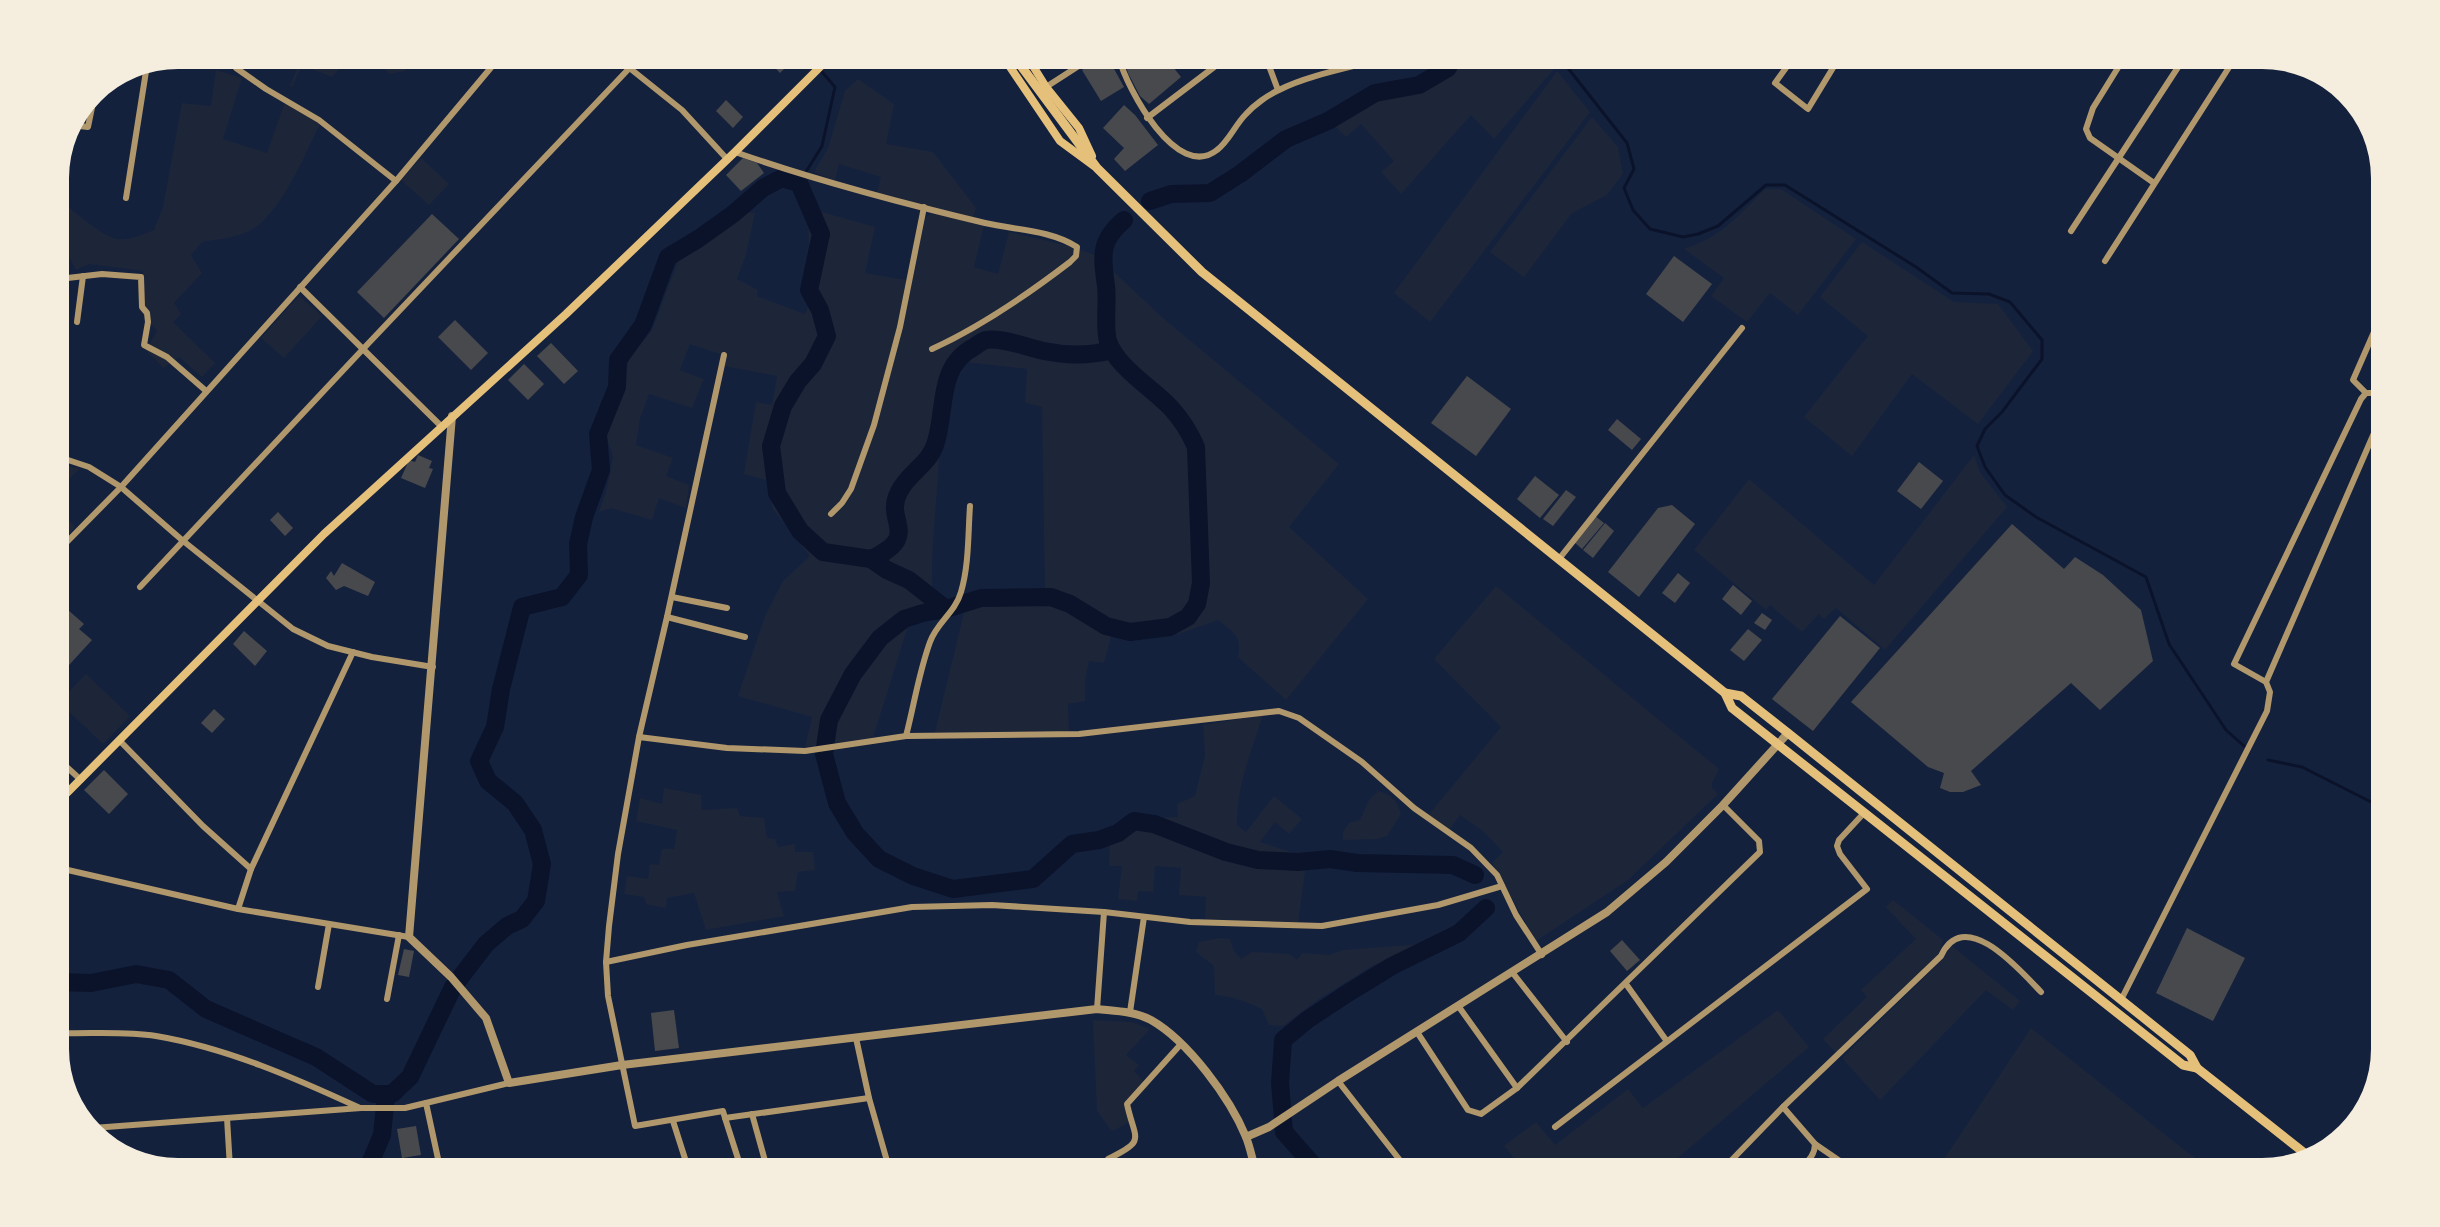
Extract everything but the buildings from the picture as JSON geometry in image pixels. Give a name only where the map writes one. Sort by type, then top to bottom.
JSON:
[{"type":"highway","points":[[1023,69],[1097,168],[1145,217],[1224,291],[1725,693],[1732,708],[1778,745],[2183,1065],[2197,1068]]},
{"type":"highway","points":[[1725,693],[1741,696],[1788,733],[2190,1055],[2197,1068],[2302,1151]]},
{"type":"highway","points":[[1912,852],[1924,842]]},
{"type":"main road","points":[[69,791],[324,534],[566,314],[728,159],[817,69]]},
{"type":"main road","points":[[1011,69],[1060,141],[1097,168]]},
{"type":"main road","points":[[1035,69],[1046,87],[1079,128],[1097,168]]},
{"type":"street","points":[[237,69],[266,89],[319,120],[396,181]]},
{"type":"street","points":[[69,540],[121,487],[205,390],[396,181],[490,69]]},
{"type":"street","points":[[140,587],[629,69]]},
{"type":"street","points":[[631,69],[682,110],[728,159]]},
{"type":"street","points":[[1046,87],[1074,69]]},
{"type":"street","points":[[1122,69],[1147,118],[1168,140],[1186,154],[1204,157],[1217,150],[1246,114],[1278,90],[1345,69]]},
{"type":"street","points":[[1147,118],[1212,69]]},
{"type":"street","points":[[1270,69],[1278,90]]},
{"type":"street","points":[[1785,69],[1775,83],[1808,110],[1832,69]]},
{"type":"street","points":[[2117,69],[2093,108],[2086,129],[2090,138],[2154,183]]},
{"type":"street","points":[[2071,231],[2120,160],[2177,69]]},
{"type":"street","points":[[2105,261],[2228,69]]},
{"type":"street","points":[[126,198],[146,74]]},
{"type":"street","points":[[82,126],[88,127],[90,114]]},
{"type":"street","points":[[735,152],[797,174],[987,224],[1067,240],[1077,247],[1076,256],[1070,262],[1026,296],[954,339],[932,349]]},
{"type":"street","points":[[831,514],[851,489],[877,415],[900,327],[924,207]]},
{"type":"street","points":[[69,278],[102,274],[141,277],[142,307],[147,313],[144,345],[167,357],[205,390]]},
{"type":"street","points":[[77,322],[83,276]]},
{"type":"street","points":[[300,287],[441,426]]},
{"type":"street","points":[[1559,559],[1742,328]]},
{"type":"street","points":[[2371,339],[2353,380],[2366,393],[2371,393]]},
{"type":"street","points":[[724,356],[639,737],[618,854],[606,962],[608,996],[635,1126],[674,1121],[723,1110],[738,1158]]},
{"type":"street","points":[[2121,1000],[2255,739],[2270,704],[2270,692],[2266,682],[2234,663],[2361,399],[2366,393]]},
{"type":"street","points":[[409,937],[452,416]]},
{"type":"street","points":[[2266,682],[2371,440]]},
{"type":"street","points":[[69,460],[89,467],[121,487],[182,540],[293,629],[328,646],[433,667]]},
{"type":"street","points":[[906,736],[930,643],[939,623],[950,614],[960,595],[964,576],[970,506]]},
{"type":"street","points":[[672,597],[727,608]]},
{"type":"street","points":[[667,617],[745,637]]},
{"type":"street","points":[[238,909],[251,869],[353,652]]},
{"type":"street","points":[[639,737],[727,747],[805,750],[906,736],[1079,734],[1279,711],[1299,718],[1362,762],[1414,808],[1471,848],[1497,875],[1516,915],[1542,955]]},
{"type":"street","points":[[1246,1137],[1290,1113],[1607,912],[1666,862],[1723,805],[1788,733]]},
{"type":"street","points":[[119,740],[203,826],[251,869]]},
{"type":"street","points":[[69,769],[81,780]]},
{"type":"street","points":[[1417,1032],[1468,1110],[1481,1114],[1517,1088],[1567,1042],[1760,852],[1759,841],[1723,805]]},
{"type":"street","points":[[1555,1126],[1867,889],[1840,854],[1837,846],[1839,840],[1864,813]]},
{"type":"street","points":[[69,870],[238,909],[409,937],[452,977],[486,1018],[509,1083]]},
{"type":"street","points":[[606,962],[687,945],[912,907],[992,905],[1252,925],[1322,926],[1438,905],[1502,886]]},
{"type":"street","points":[[1097,1009],[1104,912]]},
{"type":"street","points":[[1130,1012],[1144,917]]},
{"type":"street","points":[[318,987],[329,924]]},
{"type":"street","points":[[387,999],[399,935]]},
{"type":"street","points":[[1734,1158],[1783,1107],[1941,956],[1945,946],[1954,938],[1961,936],[1974,938],[2007,956],[2041,992]]},
{"type":"street","points":[[1512,972],[1567,1042]]},
{"type":"street","points":[[1626,984],[1666,1040]]},
{"type":"street","points":[[1459,1007],[1517,1088]]},
{"type":"street","points":[[102,1127],[361,1108],[405,1108],[509,1083],[622,1065],[1097,1009],[1130,1012],[1151,1020],[1181,1044],[1202,1065],[1220,1089],[1246,1137],[1252,1158]]},
{"type":"street","points":[[69,1033],[153,1036],[198,1044],[301,1081],[361,1108]]},
{"type":"street","points":[[856,1038],[869,1098],[886,1158]]},
{"type":"street","points":[[1110,1158],[1134,1144],[1137,1137],[1127,1104],[1181,1044]]},
{"type":"street","points":[[1338,1081],[1398,1158]]},
{"type":"street","points":[[725,1118],[869,1098]]},
{"type":"street","points":[[426,1103],[438,1158]]},
{"type":"street","points":[[1783,1107],[1815,1144],[1835,1158]]},
{"type":"street","points":[[752,1114],[764,1158]]},
{"type":"street","points":[[226,1118],[229,1158]]},
{"type":"street","points":[[674,1121],[685,1158]]},
{"type":"street","points":[[1811,1158],[1815,1144]]},
{"type":"shaded area","points":[[297,69],[300,69],[292,87],[290,86]]},
{"type":"shaded area","points":[[312,69],[339,69],[332,77]]},
{"type":"shaded area","points":[[384,69],[406,69],[405,71],[390,74]]},
{"type":"shaded area","points":[[1554,69],[1494,139],[1471,115],[1401,194],[1381,172],[1394,161],[1361,124],[1346,137],[1333,124],[1377,97],[1420,89],[1452,70]]},
{"type":"shaded area","points":[[216,70],[242,78],[223,139],[267,153],[285,102],[320,124],[281,199],[263,221],[242,234],[202,242],[191,255],[202,273],[174,303],[181,314],[173,322],[215,363],[202,377],[179,357],[163,368],[146,350],[157,331],[139,310],[143,271],[89,264],[76,270],[69,257],[69,207],[86,222],[117,239],[136,237],[154,230],[163,207],[182,103],[211,106]]},
{"type":"shaded area","points":[[1557,71],[1590,112],[1430,322],[1394,293]]},
{"type":"shaded area","points":[[858,79],[894,104],[886,144],[933,152],[976,208],[972,220],[877,192],[881,177],[839,164],[835,181],[814,172],[828,148],[845,91]]},
{"type":"shaded area","points":[[1592,117],[1618,147],[1623,174],[1607,195],[1572,213],[1524,277],[1490,252]]},
{"type":"shaded area","points":[[421,158],[449,184],[429,205],[401,180]]},
{"type":"shaded area","points":[[1765,189],[1781,189],[1856,239],[1798,315],[1770,293],[1747,322],[1711,296],[1724,278],[1684,249],[1719,232]]},
{"type":"shaded area","points":[[808,208],[875,227],[865,273],[912,281],[925,218],[932,213],[984,226],[974,267],[998,274],[1009,232],[1074,247],[1097,256],[1164,319],[1339,464],[1289,527],[1368,599],[1286,700],[1238,657],[1238,639],[1218,620],[1173,636],[1113,630],[1104,663],[1089,661],[1085,681],[1085,701],[1068,704],[1069,733],[935,732],[968,596],[1045,595],[1042,407],[1025,403],[1027,369],[965,362],[956,374],[950,389],[942,422],[933,548],[933,608],[913,610],[873,738],[805,747],[812,717],[738,696],[765,616],[783,581],[810,556],[773,509],[766,480],[744,474],[756,402],[772,405],[777,376],[724,366],[726,356],[690,344],[680,370],[704,379],[692,408],[649,394],[640,419],[636,445],[673,458],[666,476],[689,485],[686,508],[659,498],[652,520],[611,508],[599,512],[607,488],[613,457],[606,436],[623,389],[629,359],[652,330],[678,262],[744,212],[755,213],[746,255],[737,279],[758,290],[757,296],[805,314],[817,285],[803,278],[809,253]]},
{"type":"shaded area","points":[[1862,242],[1954,302],[1998,304],[2033,351],[1978,424],[1912,374],[1852,456],[1804,417],[1868,336],[1820,297]]},
{"type":"shaded area","points":[[299,296],[322,316],[284,358],[261,338]]},
{"type":"shaded area","points":[[1974,455],[1980,472],[2007,507],[1885,650],[1836,608],[1824,619],[1819,614],[1802,632],[1770,605],[1766,610],[1694,550],[1749,479],[1874,585]]},
{"type":"shaded area","points":[[69,466],[80,469],[69,479]]},
{"type":"shaded area","points":[[69,521],[75,527],[69,533]]},
{"type":"shaded area","points":[[1496,586],[1719,769],[1712,783],[1712,788],[1718,794],[1628,880],[1536,941],[1492,863],[1503,852],[1484,832],[1460,815],[1447,833],[1426,818],[1501,727],[1434,659]]},
{"type":"shaded area","points":[[86,674],[130,716],[103,744],[69,712],[69,692]]},
{"type":"shaded area","points":[[1263,715],[1242,783],[1237,825],[1246,832],[1274,796],[1302,819],[1289,834],[1275,822],[1260,842],[1307,857],[1298,924],[1205,920],[1206,897],[1179,895],[1181,868],[1155,866],[1153,892],[1138,891],[1137,901],[1118,899],[1122,866],[1109,866],[1110,839],[1134,823],[1152,818],[1178,817],[1177,804],[1195,796],[1205,756],[1203,725]]},
{"type":"shaded area","points":[[664,788],[701,795],[702,810],[737,808],[740,816],[764,818],[767,838],[775,839],[778,847],[795,844],[795,852],[813,852],[815,870],[798,872],[795,891],[777,892],[784,916],[706,930],[694,893],[667,898],[666,908],[646,904],[644,897],[624,894],[627,876],[648,879],[650,864],[659,865],[662,849],[674,849],[677,830],[636,821],[640,798],[662,804]]},
{"type":"shaded area","points":[[1378,791],[1393,799],[1401,814],[1387,836],[1377,839],[1343,840],[1343,832],[1349,823],[1360,820],[1369,800]]},
{"type":"shaded area","points":[[1893,900],[1943,940],[1939,954],[1839,1056],[1823,1039],[1867,997],[1861,990],[1916,939],[1886,907]]},
{"type":"shaded area","points":[[1220,938],[1230,939],[1234,951],[1241,959],[1252,952],[1290,954],[1297,960],[1302,953],[1329,955],[1343,950],[1424,944],[1372,966],[1319,999],[1283,1026],[1269,1025],[1262,1009],[1234,998],[1215,995],[1214,966],[1196,952],[1199,942]]},
{"type":"shaded area","points":[[1952,946],[2020,1001],[2013,1010],[1986,990],[1880,1100],[1842,1058],[1943,959]]},
{"type":"shaded area","points":[[1778,1010],[1809,1047],[1678,1158],[1514,1158],[1504,1146],[1536,1122],[1555,1145],[1628,1089],[1643,1108]]},
{"type":"shaded area","points":[[1093,1020],[1132,1022],[1150,1029],[1126,1055],[1139,1065],[1134,1071],[1149,1087],[1126,1106],[1130,1122],[1112,1131],[1097,1111]]},
{"type":"shaded area","points":[[2031,1028],[2195,1158],[1945,1158]]},
{"type":"waterway","points":[[799,183],[822,146],[835,87],[819,69]]},
{"type":"waterway","points":[[1150,201],[1171,194],[1210,193],[1240,174],[1286,139],[1328,121],[1375,93],[1419,85],[1446,69]]},
{"type":"waterway","points":[[1569,69],[1627,143],[1634,169],[1624,188],[1633,210],[1650,229],[1683,237],[1698,234],[1718,226],[1766,185],[1785,185],[1916,267],[1952,293],[1989,294],[2010,302],[2042,340],[2042,359],[2002,412],[1985,429],[1977,446],[1985,467],[2005,495],[2036,517],[2146,577],[2169,644],[2226,730],[2244,746]]},
{"type":"waterway","points":[[69,982],[91,983],[136,974],[169,980],[206,1009],[316,1057],[373,1094],[392,1094],[410,1077],[453,987],[486,944],[507,926],[522,919],[536,901],[542,864],[533,830],[515,803],[488,781],[479,761],[495,727],[501,689],[522,607],[562,597],[579,575],[578,544],[584,517],[601,470],[598,434],[617,387],[618,360],[643,325],[668,257],[733,214],[763,188],[782,178],[799,183],[821,234],[809,290],[820,310],[827,336],[813,364],[798,381],[783,406],[771,446],[777,493],[800,531],[823,552],[871,559],[887,570],[909,580],[946,609],[904,619],[880,638],[853,674],[829,720],[824,754],[837,803],[855,833],[879,859],[913,876],[953,889],[1033,879],[1072,844],[1099,840],[1118,833],[1134,821],[1154,824],[1226,852],[1258,860],[1298,862],[1330,859],[1357,863],[1453,865],[1475,875]]},
{"type":"waterway","points":[[946,609],[981,598],[1051,597],[1070,604],[1106,626],[1130,632],[1170,627],[1188,617],[1197,604],[1201,583],[1196,447],[1179,417],[1119,360],[1112,351],[1107,336],[1104,250],[1110,235],[1124,220]]},
{"type":"waterway","points":[[871,559],[895,543],[898,535],[895,503],[907,480],[932,452],[939,432],[948,378],[962,356],[983,341],[992,339],[1062,354],[1078,355],[1112,350]]},
{"type":"waterway","points":[[2268,760],[2302,767],[2371,802]]},
{"type":"waterway","points":[[1307,1158],[1284,1132],[1280,1083],[1283,1040],[1307,1020],[1392,966],[1459,933],[1486,908]]},
{"type":"waterway","points":[[372,1158],[382,1135],[386,1095]]}]
